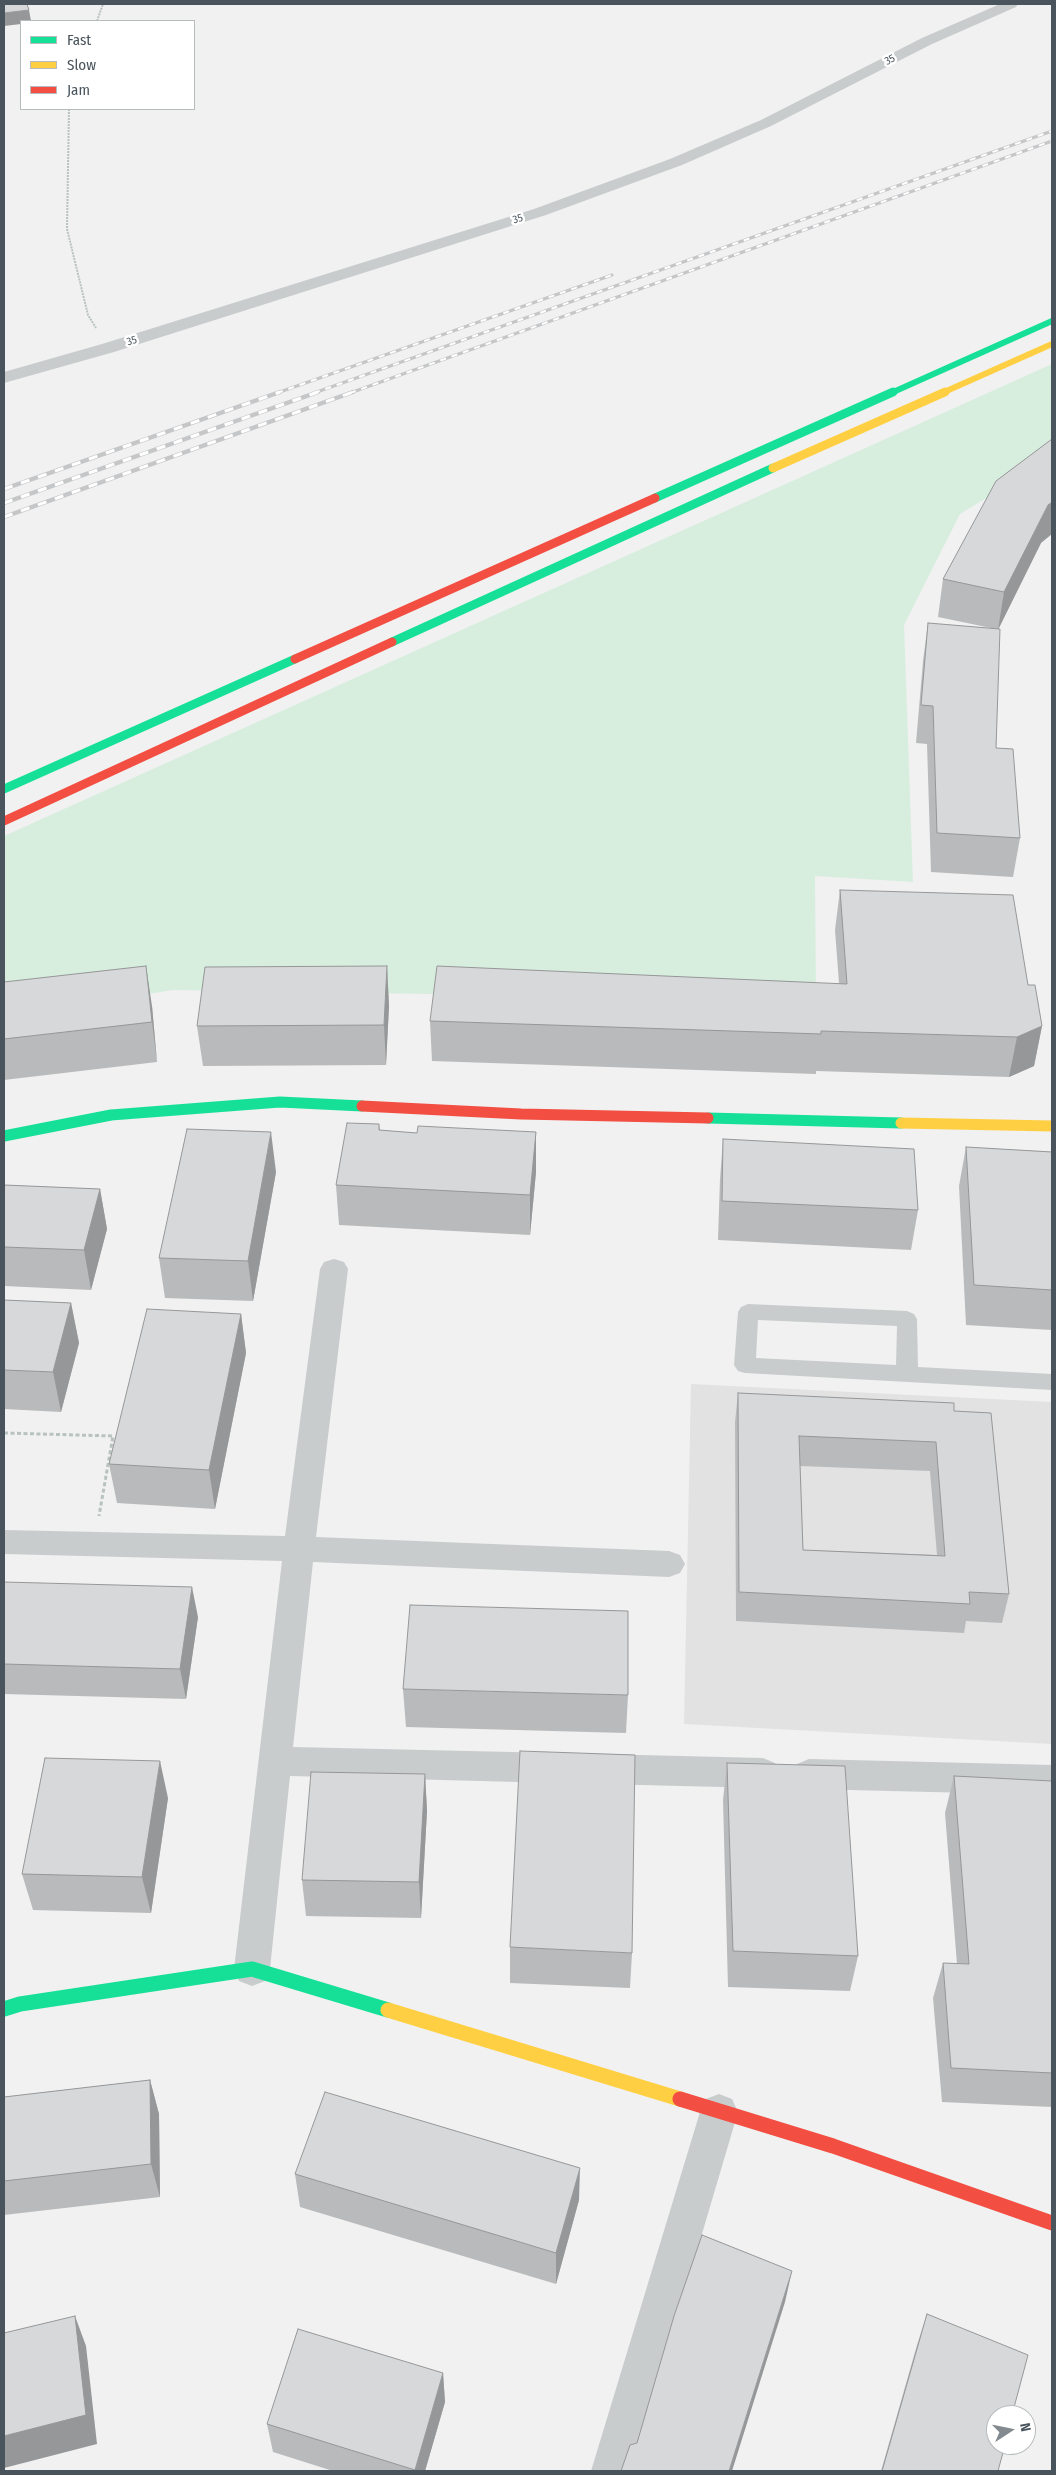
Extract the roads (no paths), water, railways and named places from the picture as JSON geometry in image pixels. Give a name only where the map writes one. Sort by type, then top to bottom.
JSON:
[{"type":"main road","points":[[4,789],[1052,321]]},
{"type":"main road","points":[[4,821],[672,513],[1052,344]]},
{"type":"main road","points":[[4,1136],[111,1115],[280,1102],[521,1114],[1052,1126]]},
{"type":"main road","points":[[4,2009],[20,2004],[252,1969],[833,2146],[1052,2223]]},
{"type":"street","name":"35","points":[[4,378],[108,348],[540,212],[676,162],[766,123],[927,41],[1011,4]]},
{"type":"street","points":[[252,1969],[299,1549],[334,1269]]},
{"type":"street","points":[[4,1542],[299,1549],[669,1564]]},
{"type":"street","points":[[276,1760],[1052,1780]]},
{"type":"street","points":[[611,2471],[719,2112]]},
{"type":"lane","points":[[907,1374],[907,1319],[748,1312],[745,1366],[1052,1382]]},
{"type":"railway","points":[[314,393],[1052,131]]},
{"type":"railway","points":[[350,393],[1052,141]]},
{"type":"railway","points":[[277,393],[612,275]]},
{"type":"railway","points":[[4,489],[280,392]]},
{"type":"railway","points":[[4,503],[318,392]]},
{"type":"railway","points":[[4,517],[353,392]]}]
